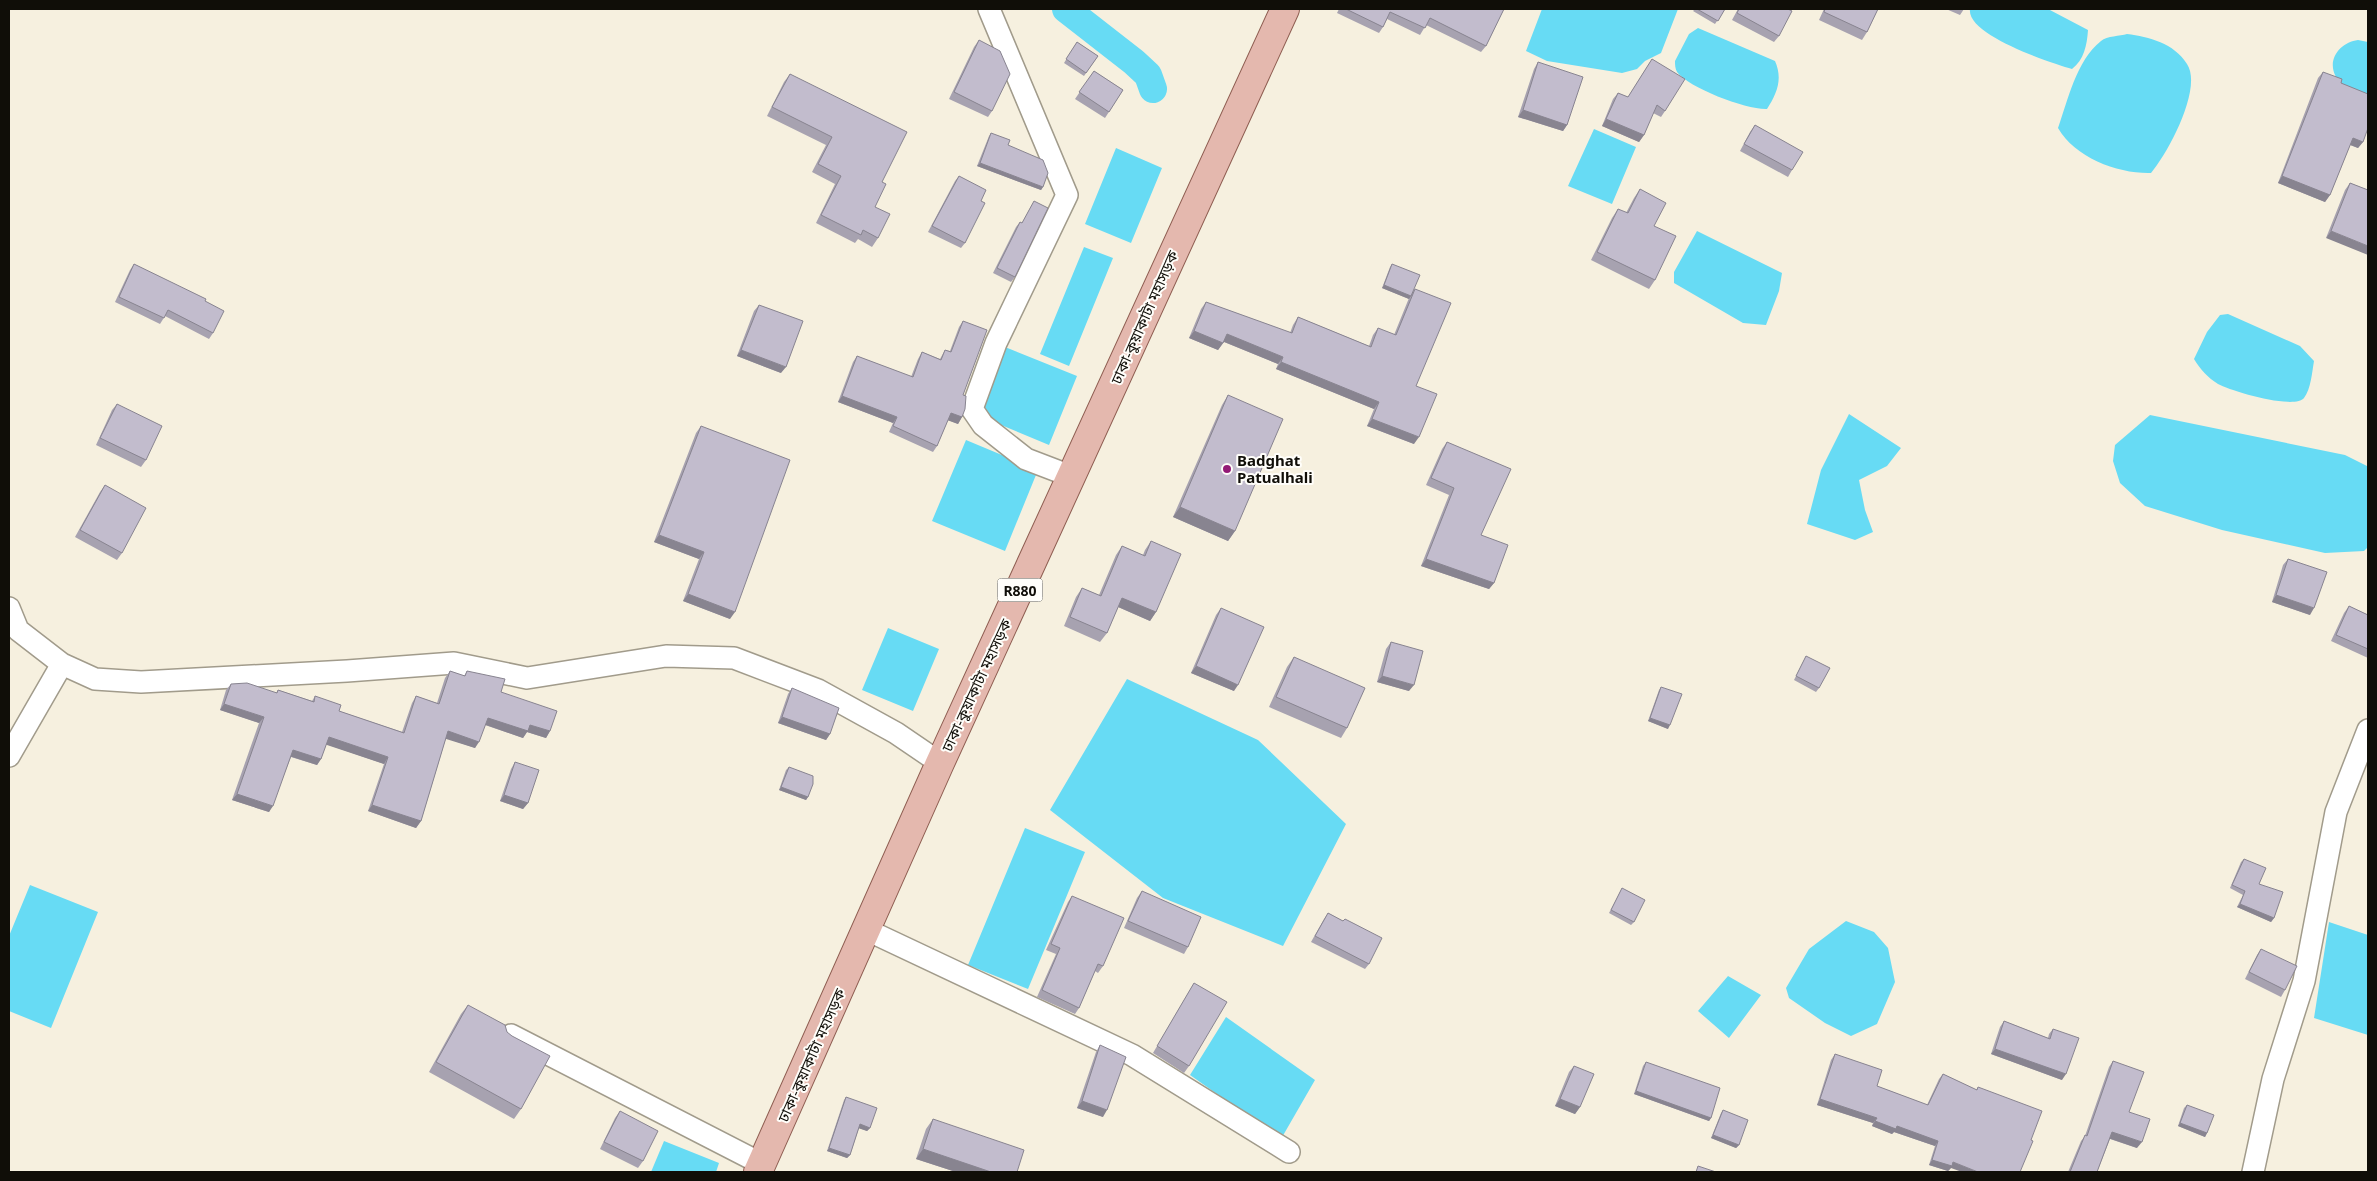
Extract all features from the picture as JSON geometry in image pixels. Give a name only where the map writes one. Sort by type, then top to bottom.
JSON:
[{"type":"main road","name":"ঢাকা-কুয়াকাটা মহাসড়ক","points":[[760,1168],[940,763],[1073,477],[1285,9]]},
{"type":"street","points":[[989,9],[1066,195],[996,343],[972,409],[983,424],[1026,459],[1073,477]]},
{"type":"street","points":[[9,608],[18,630],[62,664],[95,680],[141,682],[454,663],[527,678],[666,656],[734,658],[818,690],[896,733],[940,763]]},
{"type":"street","points":[[9,756],[62,664]]},
{"type":"street","points":[[2253,1172],[2273,1079],[2304,981],[2336,812],[2368,730]]},
{"type":"street","points":[[867,930],[1132,1055],[1289,1152]]},
{"type":"street","points":[[511,1035],[760,1168]]},
{"type":"water","points":[[1542,9],[1678,9],[1661,53],[1645,61],[1637,69],[1622,73],[1547,61],[1526,51]]},
{"type":"water","points":[[1970,9],[2048,9],[2088,30],[2084,52],[2072,69],[2047,61],[1995,38],[1972,19]]},
{"type":"water","points":[[1698,28],[1775,61],[1779,74],[1778,86],[1767,109],[1746,106],[1719,97],[1693,85],[1677,72],[1675,61],[1689,34]]},
{"type":"water","points":[[2127,34],[2152,39],[2168,46],[2182,57],[2191,75],[2191,88],[2181,120],[2166,151],[2151,173],[2125,171],[2086,156],[2066,139],[2058,128],[2074,81],[2092,49],[2104,39]]},
{"type":"water","points":[[2358,40],[2368,42],[2368,99],[2342,84],[2333,70],[2334,58],[2337,52],[2346,44]]},
{"type":"water","points":[[1594,129],[1636,147],[1612,204],[1568,186]]},
{"type":"water","points":[[1116,148],[1162,168],[1131,243],[1085,224]]},
{"type":"water","points":[[1697,231],[1782,273],[1779,291],[1766,325],[1743,323],[1674,283],[1674,272]]},
{"type":"water","points":[[1084,247],[1113,258],[1069,366],[1040,354]]},
{"type":"water","points":[[2228,314],[2300,346],[2314,361],[2310,385],[2304,398],[2288,402],[2248,395],[2218,384],[2204,373],[2194,359],[2207,332],[2220,315]]},
{"type":"water","points":[[1005,347],[1077,376],[1049,445],[977,415]]},
{"type":"water","points":[[1849,414],[1901,448],[1887,466],[1859,480],[1865,510],[1873,532],[1855,540],[1807,524],[1821,470]]},
{"type":"water","points":[[2150,415],[2345,455],[2367,466],[2368,547],[2364,551],[2325,553],[2222,530],[2145,506],[2120,483],[2113,461],[2115,445]]},
{"type":"water","points":[[966,440],[1038,470],[1005,551],[932,521]]},
{"type":"water","points":[[888,628],[939,649],[913,711],[862,690]]},
{"type":"water","points":[[1127,679],[1258,740],[1346,824],[1283,946],[1163,898],[1050,810]]},
{"type":"water","points":[[1025,828],[1085,852],[1028,989],[968,965]]},
{"type":"water","points":[[30,885],[98,912],[51,1028],[9,1011],[9,936]]},
{"type":"water","points":[[1846,921],[1874,932],[1888,948],[1895,982],[1877,1024],[1851,1036],[1825,1023],[1789,998],[1786,988],[1809,949]]},
{"type":"water","points":[[2329,922],[2368,935],[2368,1035],[2314,1018]]},
{"type":"water","points":[[1728,976],[1761,995],[1729,1038],[1698,1011]]},
{"type":"water","points":[[1226,1017],[1315,1080],[1281,1139],[1190,1075]]},
{"type":"water","points":[[664,1141],[719,1163],[716,1172],[651,1172]]},
{"type":"building","points":[[1346,9],[1504,9],[1486,46],[1430,18],[1425,28],[1390,12],[1383,27]]},
{"type":"building","points":[[1697,9],[1725,9],[1718,21]]},
{"type":"building","points":[[1739,9],[1788,9],[1792,11],[1779,36],[1737,13]]},
{"type":"building","points":[[1825,9],[1878,9],[1867,32],[1824,12]]},
{"type":"building","points":[[979,40],[1000,51],[1010,74],[992,111],[954,92]]},
{"type":"building","points":[[1077,42],[1098,56],[1086,73],[1066,59]]},
{"type":"building","points":[[1652,59],[1685,79],[1665,111],[1657,105],[1644,135],[1606,119],[1618,93],[1628,97]]},
{"type":"building","points":[[1538,62],[1583,77],[1567,125],[1523,110]]},
{"type":"building","points":[[1094,71],[1123,90],[1109,112],[1079,92]]},
{"type":"building","points":[[2323,72],[2342,79],[2341,83],[2368,94],[2368,128],[2363,142],[2353,138],[2330,195],[2282,176]]},
{"type":"building","points":[[790,74],[907,132],[882,182],[886,184],[875,207],[890,214],[878,238],[863,230],[861,235],[821,215],[841,176],[818,164],[832,137],[772,107]]},
{"type":"building","points":[[1755,125],[1803,152],[1792,170],[1744,144]]},
{"type":"building","points":[[991,133],[1010,140],[1008,145],[1043,160],[1048,173],[1043,187],[980,163]]},
{"type":"building","points":[[959,176],[986,190],[981,201],[985,203],[965,243],[932,226]]},
{"type":"building","points":[[2350,183],[2368,190],[2368,246],[2331,231]]},
{"type":"building","points":[[1640,189],[1666,203],[1654,226],[1676,236],[1655,280],[1597,252],[1618,209],[1628,213]]},
{"type":"building","points":[[1034,201],[1048,208],[1015,277],[997,268],[1020,222],[1022,223]]},
{"type":"building","points":[[134,264],[206,299],[205,301],[224,311],[213,333],[168,310],[164,318],[119,297]]},
{"type":"building","points":[[1392,264],[1420,275],[1411,296],[1384,285]]},
{"type":"building","points":[[1415,289],[1451,303],[1416,386],[1437,394],[1419,437],[1372,419],[1379,402],[1281,362],[1283,357],[1227,334],[1223,343],[1194,331],[1206,302],[1292,333],[1298,317],[1371,347],[1378,328],[1396,335]]},
{"type":"building","points":[[759,305],[803,321],[786,367],[741,350]]},
{"type":"building","points":[[963,321],[987,330],[963,395],[966,396],[962,417],[951,413],[937,446],[893,426],[897,417],[842,396],[857,356],[913,377],[922,352],[941,360],[945,350],[951,352]]},
{"type":"building","points":[[1228,395],[1283,419],[1235,531],[1180,507]]},
{"type":"building","points":[[117,404],[162,426],[146,460],[100,438]]},
{"type":"building","points":[[701,426],[790,460],[735,612],[688,594],[704,552],[659,535]]},
{"type":"building","points":[[1447,442],[1511,469],[1481,535],[1508,545],[1494,583],[1426,559],[1454,488],[1431,478]]},
{"type":"building","points":[[105,485],[146,508],[122,553],[80,530]]},
{"type":"building","points":[[1151,541],[1181,554],[1156,612],[1122,598],[1107,633],[1070,617],[1082,588],[1101,596],[1122,546],[1145,556]]},
{"type":"building","points":[[2288,559],[2327,572],[2314,608],[2276,595]]},
{"type":"building","points":[[2349,606],[2368,615],[2368,649],[2336,635]]},
{"type":"building","points":[[1221,608],[1264,627],[1238,685],[1196,666]]},
{"type":"building","points":[[1391,642],[1423,651],[1414,685],[1382,676]]},
{"type":"building","points":[[1806,656],[1830,668],[1819,688],[1796,676]]},
{"type":"building","points":[[1294,657],[1365,688],[1347,728],[1276,697]]},
{"type":"building","points":[[450,671],[465,676],[467,671],[505,679],[501,692],[557,711],[550,731],[530,725],[528,731],[488,718],[479,742],[448,731],[421,821],[372,805],[388,757],[329,737],[321,759],[293,750],[273,806],[237,794],[264,717],[224,704],[231,684],[247,683],[277,693],[278,690],[314,702],[315,696],[341,705],[339,711],[404,733],[416,696],[439,704]]},
{"type":"building","points":[[1661,687],[1682,694],[1670,725],[1650,718]]},
{"type":"building","points":[[792,688],[839,708],[830,734],[782,717]]},
{"type":"building","points":[[515,762],[539,770],[528,803],[504,795]]},
{"type":"building","points":[[789,767],[813,776],[813,784],[808,797],[781,787]]},
{"type":"building","points":[[2244,859],[2266,868],[2259,884],[2283,892],[2274,918],[2240,904],[2245,891],[2232,885]]},
{"type":"building","points":[[1622,888],[1645,900],[1634,922],[1611,910]]},
{"type":"building","points":[[1142,891],[1201,917],[1188,947],[1128,921]]},
{"type":"building","points":[[1072,896],[1124,918],[1103,966],[1098,964],[1079,1008],[1042,990],[1060,948],[1051,944]]},
{"type":"building","points":[[1328,913],[1343,921],[1345,919],[1382,938],[1369,964],[1315,936]]},
{"type":"building","points":[[2261,949],[2297,966],[2285,990],[2249,972]]},
{"type":"building","points":[[1194,983],[1227,1002],[1189,1066],[1157,1046]]},
{"type":"building","points":[[468,1005],[505,1025],[507,1032],[512,1036],[550,1056],[521,1109],[436,1062]]},
{"type":"building","points":[[2004,1021],[2050,1039],[2053,1029],[2079,1038],[2066,1074],[1995,1049]]},
{"type":"building","points":[[1100,1045],[1126,1057],[1107,1110],[1082,1101]]},
{"type":"building","points":[[1835,1054],[1882,1070],[1877,1086],[1928,1105],[1943,1074],[1977,1090],[1978,1087],[2042,1111],[2031,1140],[2033,1141],[2020,1172],[1978,1172],[1953,1162],[1952,1166],[1932,1160],[1938,1141],[1897,1126],[1896,1129],[1875,1121],[1877,1118],[1820,1099]]},
{"type":"building","points":[[2113,1061],[2144,1072],[2129,1112],[2150,1119],[2142,1142],[2112,1132],[2097,1172],[2070,1172],[2085,1135],[2087,1136]]},
{"type":"building","points":[[1646,1062],[1720,1088],[1711,1118],[1636,1091]]},
{"type":"building","points":[[1574,1066],[1594,1074],[1580,1107],[1560,1099]]},
{"type":"building","points":[[846,1097],[877,1108],[870,1128],[860,1124],[850,1155],[829,1148]]},
{"type":"building","points":[[2187,1105],[2214,1115],[2207,1133],[2180,1123]]},
{"type":"building","points":[[1723,1110],[1748,1120],[1739,1145],[1713,1135]]},
{"type":"building","points":[[620,1111],[658,1131],[643,1161],[604,1142]]},
{"type":"building","points":[[933,1119],[1024,1150],[1017,1172],[991,1172],[923,1149]]},
{"type":"building","points":[[1698,1166],[1716,1172],[1696,1172]]},
{"type":"waterway","points":[[1066,9],[1134,62],[1148,75],[1153,89]]},
{"type":"place","name":"Badghat Patualhali","points":[[1227,469]]}]
